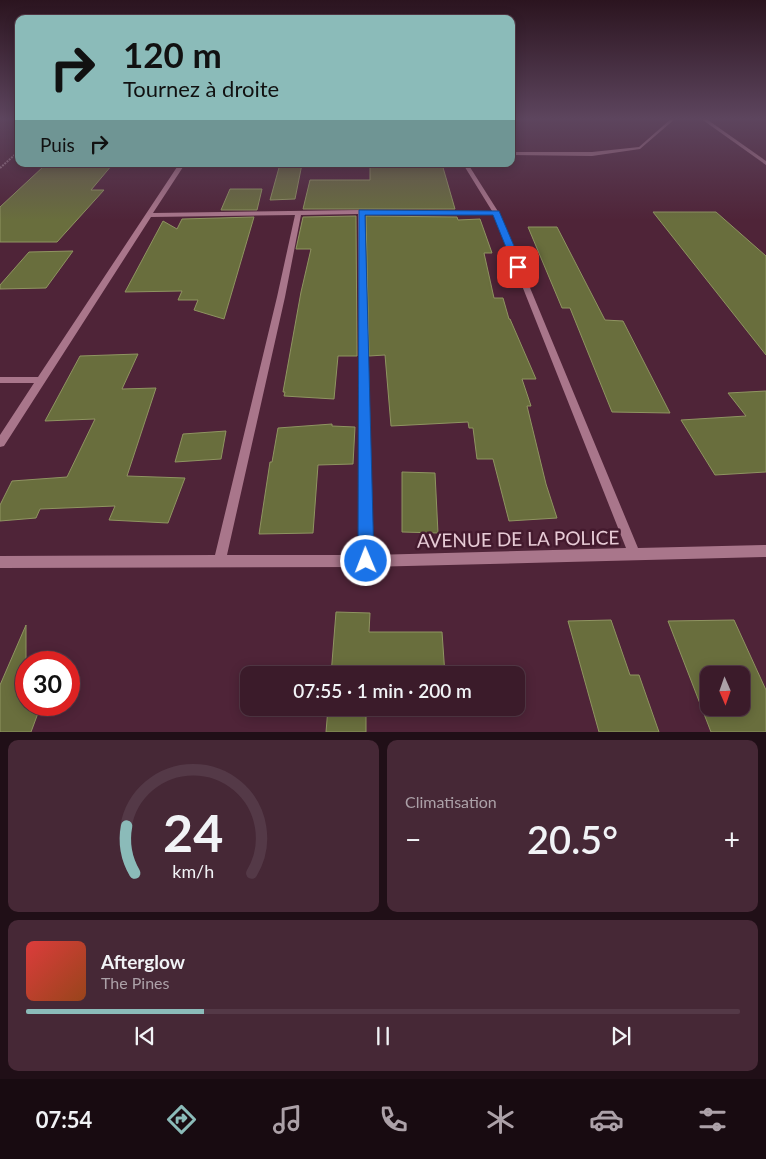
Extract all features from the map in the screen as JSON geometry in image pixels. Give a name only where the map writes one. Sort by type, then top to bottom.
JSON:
[{"type":"street","points":[[515,153],[592,154],[607,152]]},
{"type":"street","points":[[751,152],[766,163]]},
{"type":"street","points":[[0,443],[180,167]]},
{"type":"street","points":[[468,167],[496,213],[635,555]]},
{"type":"street","points":[[148,215],[362,212],[496,213]]},
{"type":"street","points":[[362,212],[366,561]]},
{"type":"street","points":[[220,561],[281,297],[298,213]]},
{"type":"street","points":[[0,380],[40,380]]},
{"type":"street","name":"AVENUE DE LA POLICE","points":[[0,562],[366,561],[766,551]]},
{"type":"path","points":[[0,168],[15,155]]},
{"type":"building","points":[[43,167],[110,167],[91,190],[104,190],[57,242],[0,242],[0,207]]},
{"type":"building","points":[[279,167],[301,167],[295,199],[270,200]]},
{"type":"building","points":[[370,167],[443,167],[455,209],[303,209],[310,180],[370,180]]},
{"type":"building","points":[[230,189],[262,189],[257,210],[221,210]]},
{"type":"building","points":[[653,212],[716,212],[766,256],[766,355]]},
{"type":"building","points":[[356,216],[357,356],[338,356],[334,399],[284,396],[285,392],[283,392],[301,292],[311,249],[296,249],[303,217]]},
{"type":"building","points":[[366,216],[457,217],[458,220],[480,219],[492,253],[484,253],[494,298],[503,298],[509,319],[536,379],[522,379],[531,406],[527,406],[546,484],[557,518],[509,521],[493,459],[477,459],[473,428],[469,428],[468,422],[391,426],[385,355],[369,356]]},
{"type":"building","points":[[254,217],[224,319],[194,310],[198,300],[178,300],[182,291],[125,292],[163,221],[177,229],[182,219]]},
{"type":"building","points":[[528,227],[557,227],[605,320],[623,321],[670,413],[612,412],[570,308],[562,308]]},
{"type":"building","points":[[73,251],[46,288],[0,289],[0,285],[29,252]]},
{"type":"building","points":[[138,354],[122,389],[156,388],[127,476],[185,478],[168,523],[109,520],[115,506],[40,509],[36,518],[0,521],[0,505],[12,481],[67,477],[95,419],[45,421],[80,356]]},
{"type":"building","points":[[766,391],[766,472],[715,475],[681,420],[746,416],[728,393]]},
{"type":"building","points":[[332,424],[332,426],[355,427],[353,464],[318,465],[313,533],[259,534],[270,462],[272,462],[278,428]]},
{"type":"building","points":[[226,431],[221,459],[175,462],[183,434]]},
{"type":"building","points":[[402,472],[435,473],[438,533],[402,532]]},
{"type":"building","points":[[336,612],[370,613],[369,632],[442,632],[444,666],[332,666]]},
{"type":"building","points":[[611,620],[630,675],[639,675],[659,732],[599,732],[568,621]]},
{"type":"building","points":[[734,620],[766,690],[766,732],[711,732],[705,716],[750,716],[750,666],[700,666],[700,704],[668,621]]},
{"type":"building","points":[[26,625],[26,651],[15,651],[15,716],[37,716],[31,732],[0,732],[0,685]]},
{"type":"building","points":[[327,716],[366,716],[366,732],[326,732]]},
{"type":"route","points":[[366,561],[362,212],[496,213],[518,267]]}]
